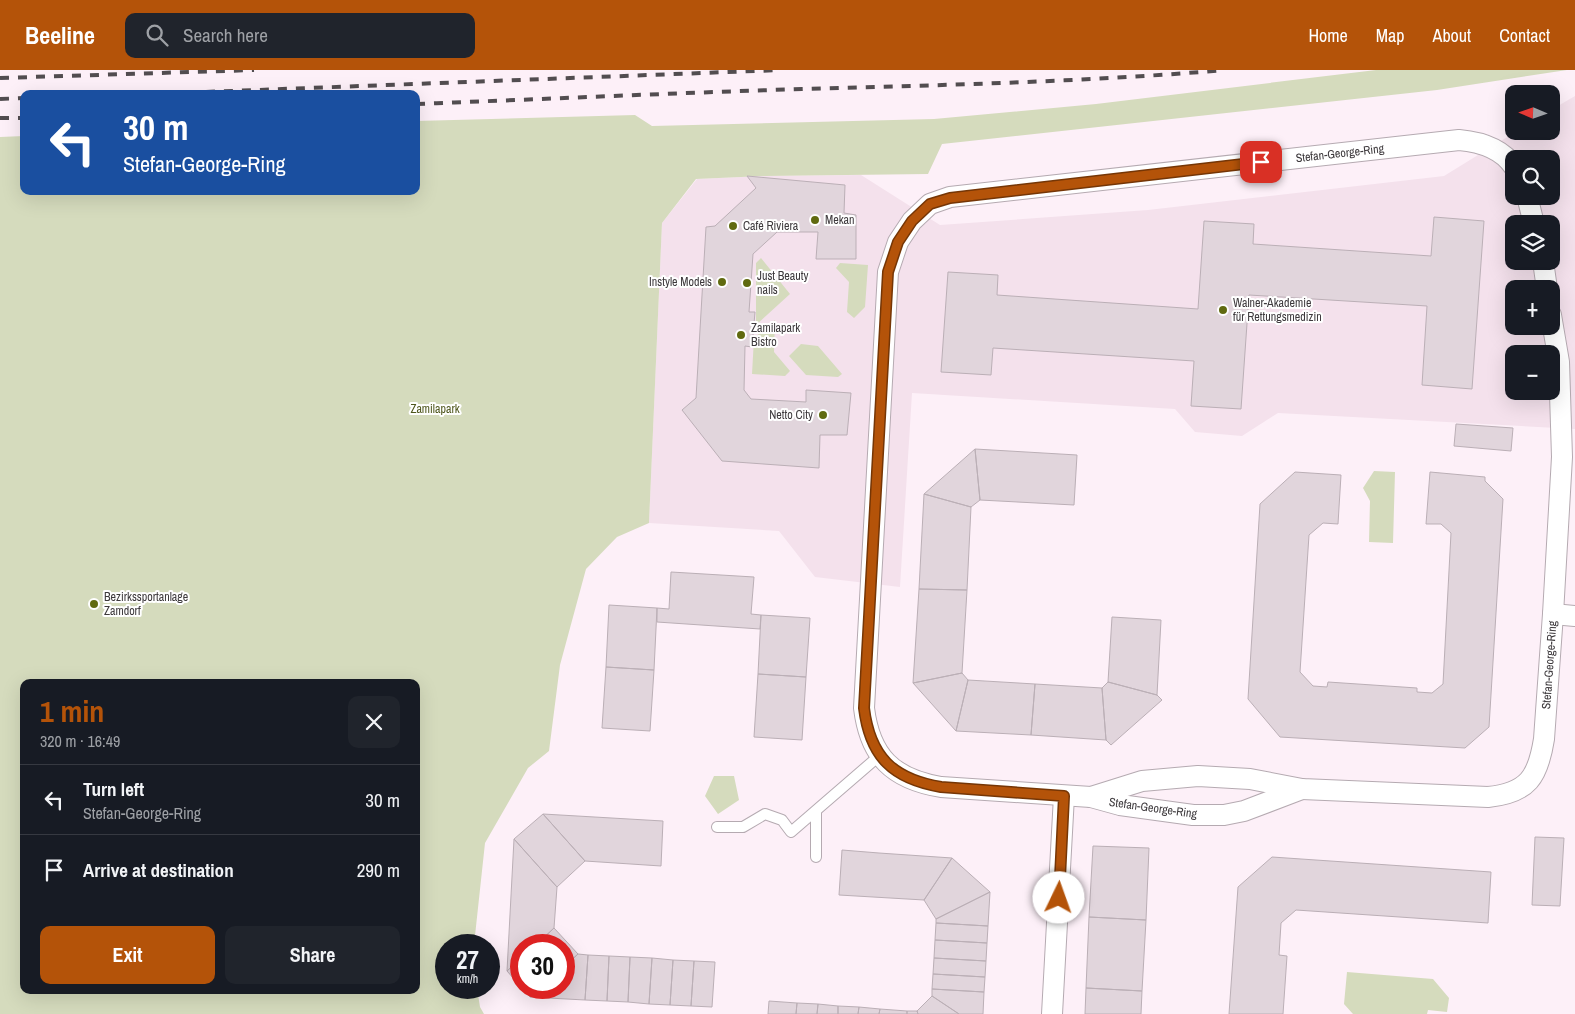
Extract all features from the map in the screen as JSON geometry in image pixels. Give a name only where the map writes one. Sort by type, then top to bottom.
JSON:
[{"type":"street","name":"Stefan-George-Ring","points":[[1302,789],[1244,811],[1224,815],[1194,815],[1120,805],[1091,797],[941,787],[924,784],[895,771],[879,756],[866,724],[864,708],[888,272],[898,242],[912,221],[930,204],[950,198],[1459,140],[1487,145],[1501,152],[1505,157]]},
{"type":"street","name":"Stefan-George-Ring","points":[[1091,797],[1142,781],[1198,776],[1250,779],[1302,789],[1488,797],[1504,795],[1523,787],[1535,774],[1541,757],[1553,614],[1562,442],[1558,362],[1554,335]]},
{"type":"street","points":[[1553,614],[1575,616]]},
{"type":"street","points":[[1052,1014],[1064,796]]},
{"type":"lane","points":[[717,827],[743,827],[765,814],[782,820],[792,832],[879,756]]},
{"type":"lane","points":[[816,811],[816,858]]},
{"type":"shaded area","points":[[1575,96],[1575,429],[1278,413],[1242,436],[1195,432],[1175,409],[912,393],[900,587],[815,577],[779,531],[649,523],[662,223],[697,179],[861,175],[940,225],[1148,210],[1444,176],[1505,138],[1505,140],[1560,140],[1560,105]]},
{"type":"green space","name":"Zamilapark","points":[[1376,70],[1567,70],[1437,90],[942,144],[928,174],[696,179],[662,223],[649,523],[617,537],[586,569],[560,665],[549,751],[528,768],[485,843],[475,934],[435,934],[435,999],[479,999],[484,1014],[0,1014],[0,137],[20,136],[20,195],[420,195],[420,121],[635,115],[652,126],[934,119],[1096,104]]},
{"type":"green space","points":[[761,258],[790,294],[756,325],[756,263]]},
{"type":"green space","points":[[840,263],[868,265],[865,307],[854,318],[847,312],[849,282],[836,268]]},
{"type":"green space","points":[[775,320],[774,352],[790,371],[785,376],[752,374],[754,338]]},
{"type":"green space","points":[[801,344],[818,346],[842,374],[838,377],[806,375],[789,356]]},
{"type":"green space","points":[[1374,471],[1395,472],[1393,543],[1369,542],[1370,501],[1363,488]]},
{"type":"green space","points":[[714,776],[734,776],[739,800],[718,814],[705,796]]},
{"type":"green space","points":[[1347,972],[1433,979],[1449,998],[1447,1012],[1428,1010],[1427,1014],[1353,1014],[1344,1004]]},
{"type":"building","points":[[747,176],[845,185],[844,213],[856,215],[856,259],[816,259],[818,232],[777,232],[753,254],[749,312],[755,312],[752,347],[745,346],[744,390],[751,399],[806,402],[806,390],[851,393],[847,435],[820,435],[819,468],[722,461],[682,410],[696,398],[706,227],[715,226],[756,188]]},
{"type":"building","points":[[1434,217],[1484,221],[1472,389],[1422,385],[1427,306],[1249,295],[1241,409],[1191,406],[1194,361],[993,348],[991,375],[941,372],[948,272],[998,275],[997,295],[1198,309],[1204,221],[1254,224],[1253,244],[1431,256]]},
{"type":"building","points":[[1456,424],[1513,428],[1511,451],[1454,446]]},
{"type":"building","points":[[975,449],[1077,455],[1074,505],[980,500]]},
{"type":"building","points":[[975,449],[980,500],[971,507],[924,494]]},
{"type":"building","points":[[1295,472],[1341,475],[1338,524],[1323,523],[1309,535],[1300,672],[1313,686],[1327,687],[1328,682],[1417,688],[1417,692],[1432,693],[1443,684],[1451,533],[1441,524],[1426,524],[1430,472],[1485,477],[1485,481],[1503,499],[1489,727],[1465,748],[1280,737],[1248,699],[1260,504]]},
{"type":"building","points":[[924,494],[971,507],[967,590],[919,589]]},
{"type":"building","points":[[671,572],[754,577],[751,614],[761,615],[760,629],[657,622],[657,608],[669,609]]},
{"type":"building","points":[[919,589],[967,590],[962,673],[913,683]]},
{"type":"building","points":[[609,605],[657,608],[654,670],[606,667]]},
{"type":"building","points":[[761,615],[810,618],[806,677],[758,674]]},
{"type":"building","points":[[1112,617],[1161,620],[1157,695],[1108,682]]},
{"type":"building","points":[[606,667],[654,670],[650,731],[602,728]]},
{"type":"building","points":[[962,673],[968,680],[956,731],[913,683]]},
{"type":"building","points":[[758,674],[806,677],[802,740],[754,737]]},
{"type":"building","points":[[968,680],[1035,684],[1031,735],[956,731]]},
{"type":"building","points":[[1108,682],[1157,695],[1162,700],[1111,745],[1106,740],[1102,688]]},
{"type":"building","points":[[1035,684],[1102,688],[1106,740],[1031,735]]},
{"type":"building","points":[[543,814],[663,821],[661,866],[585,861]]},
{"type":"building","points":[[543,814],[585,861],[557,887],[514,839]]},
{"type":"building","points":[[1535,837],[1564,838],[1560,906],[1532,905]]},
{"type":"building","points":[[514,839],[557,887],[554,928],[548,934],[510,934],[510,968],[507,971]]},
{"type":"building","points":[[1093,846],[1149,848],[1146,920],[1089,917]]},
{"type":"building","points":[[842,850],[952,858],[924,900],[839,895]]},
{"type":"building","points":[[1272,857],[1491,872],[1488,923],[1296,910],[1281,923],[1279,955],[1287,956],[1283,1014],[1229,1014],[1238,887]]},
{"type":"building","points":[[952,858],[990,892],[936,919],[924,900]]},
{"type":"building","points":[[990,892],[988,926],[936,923],[936,919]]},
{"type":"building","points":[[1089,917],[1146,920],[1142,991],[1086,988]]},
{"type":"building","points":[[936,923],[988,926],[987,943],[935,940]]},
{"type":"building","points":[[554,928],[560,934],[548,934]]},
{"type":"building","points":[[935,940],[987,943],[986,961],[934,958]]},
{"type":"building","points":[[578,954],[588,955],[585,1000],[567,999],[575,999],[575,957]]},
{"type":"building","points":[[588,955],[609,956],[607,1001],[585,1000]]},
{"type":"building","points":[[609,956],[630,957],[628,1002],[607,1001]]},
{"type":"building","points":[[630,957],[652,958],[649,1004],[628,1002]]},
{"type":"building","points":[[652,958],[673,960],[670,1005],[649,1004]]},
{"type":"building","points":[[934,958],[986,961],[985,977],[933,974]]},
{"type":"building","points":[[673,960],[694,961],[691,1006],[670,1005]]},
{"type":"building","points":[[694,961],[715,962],[712,1007],[691,1006]]},
{"type":"building","points":[[933,974],[985,977],[984,992],[932,989]]},
{"type":"building","points":[[1086,988],[1142,991],[1141,1014],[1085,1014]]},
{"type":"building","points":[[932,989],[984,992],[983,1014],[959,1014],[932,996]]},
{"type":"building","points":[[932,996],[959,1014],[918,1014],[917,1011]]},
{"type":"building","points":[[769,1001],[797,1003],[796,1014],[768,1014]]},
{"type":"building","points":[[797,1003],[818,1004],[817,1014],[796,1014]]},
{"type":"building","points":[[818,1004],[838,1006],[838,1014],[817,1014]]},
{"type":"building","points":[[838,1006],[859,1007],[858,1014],[838,1014]]},
{"type":"building","points":[[859,1007],[880,1009],[879,1014],[858,1014]]},
{"type":"building","points":[[880,1009],[907,1011],[907,1014],[879,1014]]},
{"type":"building","points":[[907,1011],[917,1011],[918,1014],[907,1014]]},
{"type":"railway","points":[[0,78],[254,70]]},
{"type":"railway","points":[[257,90],[780,70]]},
{"type":"railway","points":[[420,104],[1014,82],[1225,70]]},
{"type":"railway","points":[[0,99],[20,98]]},
{"type":"railway","points":[[0,118],[20,118]]},
{"type":"place","name":"Mekan","points":[[815,220]]},
{"type":"place","name":"Café Riviera","points":[[733,226]]},
{"type":"place","name":"Instyle Models","points":[[722,282]]},
{"type":"place","name":"Just Beauty nails","points":[[747,283]]},
{"type":"place","name":"Walner-Akademie für Rettungsmedizin","points":[[1223,310]]},
{"type":"place","name":"Zamilapark Bistro","points":[[741,335]]},
{"type":"place","name":"Netto City","points":[[823,415]]},
{"type":"place","name":"Bezirkssportanlage Zamdorf","points":[[94,604]]},
{"type":"route","points":[[1059,898],[1064,796],[941,787],[924,784],[895,771],[879,756],[866,724],[864,708],[868,611],[888,272],[898,242],[912,221],[930,204],[950,198],[1261,162]]}]
